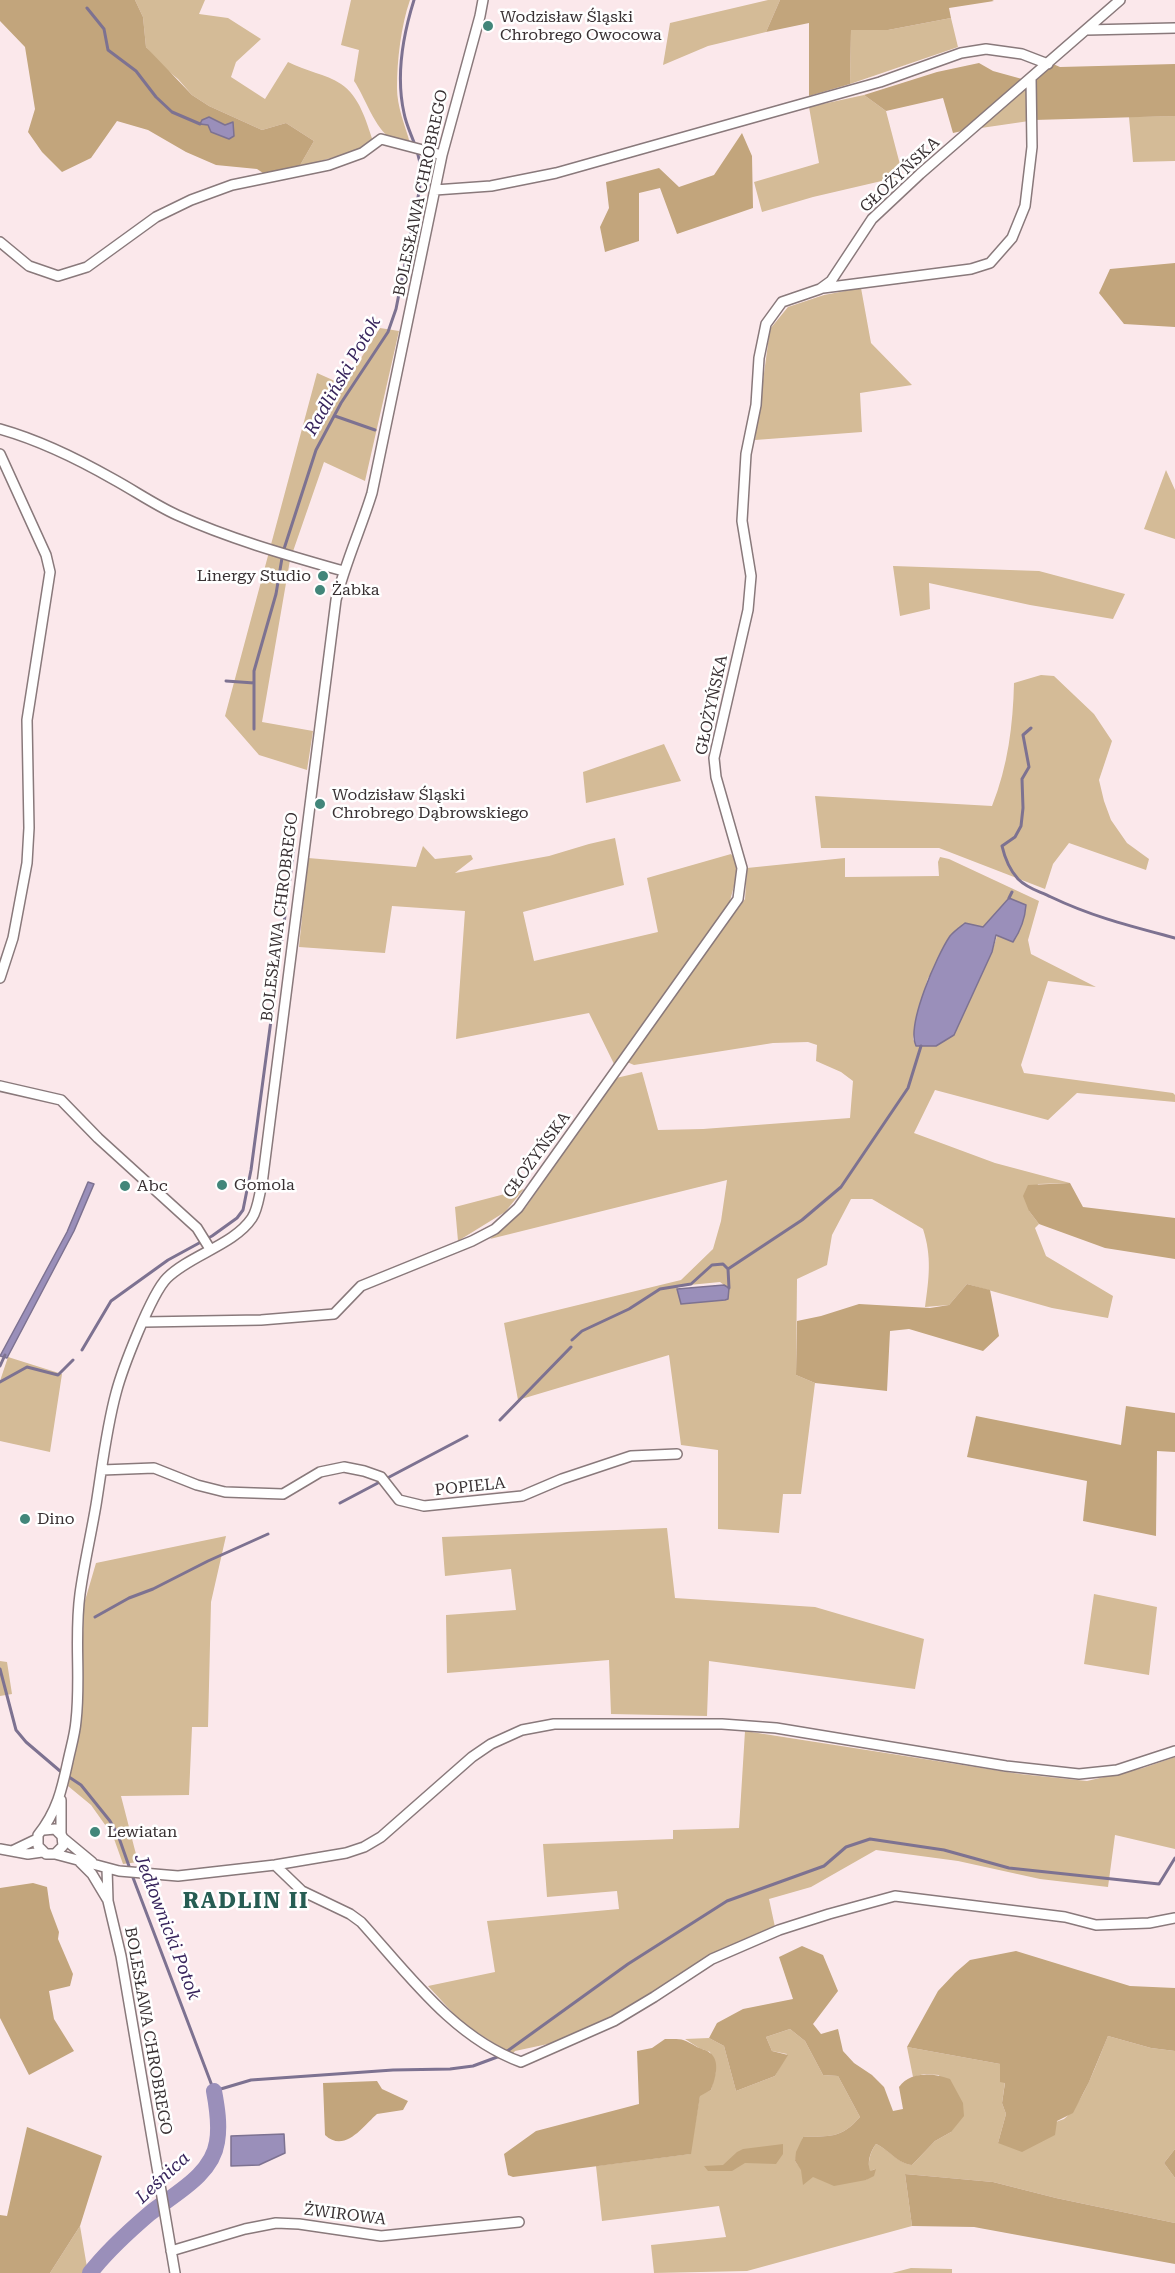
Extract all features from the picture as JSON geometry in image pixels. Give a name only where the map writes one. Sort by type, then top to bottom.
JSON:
[{"type":"street","name":"BOLESŁAWA CHROBREGO","points":[[62,1836],[63,1789],[76,1721],[78,1689],[76,1636],[80,1593],[116,1392],[126,1360],[165,1279],[206,1242],[236,1234],[251,1220],[257,1206],[262,1184],[336,600],[343,571],[372,493],[442,155],[483,0]]},
{"type":"street","name":"GŁOŻYŃSKA","points":[[144,1322],[261,1320],[334,1314],[361,1286],[472,1241],[495,1229],[518,1208],[738,899],[742,868],[734,832],[716,777],[714,758],[748,610],[751,576],[742,521],[746,454],[756,405],[759,358],[766,324],[782,302],[820,289],[831,281],[872,219],[920,174],[1120,0]]},
{"type":"street","points":[[1086,30],[1175,28]]},
{"type":"street","points":[[435,190],[491,186],[556,173],[879,82],[961,54],[986,49],[1022,54],[1048,64]]},
{"type":"street","points":[[820,289],[971,269],[990,263],[1012,238],[1025,206],[1032,147],[1031,78]]},
{"type":"street","points":[[0,242],[28,266],[58,276],[87,267],[156,217],[191,200],[232,185],[329,165],[362,153],[381,140],[442,155]]},
{"type":"street","points":[[0,429],[54,450],[178,516],[273,551],[343,571]]},
{"type":"street","points":[[0,454],[46,555],[50,572],[27,720],[29,828],[27,863],[13,938],[0,978]]},
{"type":"street","points":[[0,1086],[61,1100],[98,1138],[197,1228],[206,1242]]},
{"type":"street","name":"POPIELA","points":[[102,1470],[154,1468],[197,1485],[225,1492],[283,1494],[320,1472],[344,1467],[383,1480],[399,1500],[424,1506],[522,1496],[562,1479],[631,1456],[677,1454]]},
{"type":"street","points":[[0,1849],[28,1854],[42,1852],[55,1854],[118,1871],[178,1876],[322,1858],[364,1847],[381,1837],[472,1757],[491,1744],[522,1730],[554,1724],[722,1724],[776,1728],[1006,1766],[1078,1774],[1117,1770],[1175,1751]]},
{"type":"street","name":"BOLESŁAWA CHROBREGO","points":[[44,1830],[63,1789]]},
{"type":"street","points":[[12,1851],[37,1839],[44,1830],[51,1828],[97,1865]]},
{"type":"street","points":[[55,1854],[61,1849],[62,1836]]},
{"type":"street","points":[[37,1839],[42,1852]]},
{"type":"street","name":"BOLESŁAWA CHROBREGO","points":[[78,1860],[92,1874],[108,1901]]},
{"type":"street","points":[[275,1865],[302,1891],[350,1914],[361,1922],[434,2002],[462,2028],[497,2051],[521,2062],[614,2021],[712,1959],[779,1930],[895,1896],[1065,1917],[1096,1925],[1149,1923],[1175,1918]]},
{"type":"street","name":"BOLESŁAWA CHROBREGO","points":[[107,1868],[108,1901],[122,1956],[175,2273]]},
{"type":"street","name":"ŻWIROWA","points":[[171,2251],[244,2229],[276,2223],[299,2224],[381,2236],[519,2222]]},
{"type":"shaded area","points":[[0,0],[135,0],[143,17],[146,47],[192,95],[209,106],[262,130],[286,123],[314,141],[299,167],[263,173],[257,169],[216,165],[186,152],[148,130],[117,121],[91,158],[62,172],[42,152],[28,132],[35,109],[25,47],[0,21]]},
{"type":"shaded area","points":[[135,0],[205,0],[199,14],[228,18],[261,39],[236,62],[231,77],[265,99],[288,62],[329,78],[348,89],[353,96],[362,110],[373,141],[356,151],[299,167],[314,141],[286,123],[262,130],[209,106],[192,95],[146,47],[143,17]]},
{"type":"shaded area","points":[[351,0],[410,0],[400,43],[397,95],[410,143],[393,139],[380,128],[354,81],[359,50],[341,45]]},
{"type":"shaded area","points":[[768,0],[780,0],[766,32],[708,46],[663,65],[670,23]]},
{"type":"shaded area","points":[[780,0],[994,1],[949,8],[951,18],[888,30],[851,30],[850,84],[809,96],[809,23],[766,32]]},
{"type":"shaded area","points":[[951,18],[958,47],[850,84],[851,30],[888,30]]},
{"type":"shaded area","points":[[979,63],[993,71],[1022,79],[962,131],[953,133],[943,98],[886,111],[864,95],[937,72]]},
{"type":"shaded area","points":[[1053,64],[1060,67],[1175,64],[1175,116],[1034,120],[1036,80]]},
{"type":"shaded area","points":[[1026,88],[1029,93],[1029,121],[981,128]]},
{"type":"shaded area","points":[[864,95],[886,111],[903,176],[813,197],[762,212],[754,182],[819,163],[809,107]]},
{"type":"shaded area","points":[[1175,116],[1175,161],[1133,162],[1129,117]]},
{"type":"shaded area","points":[[209,117],[225,125],[233,122],[234,136],[229,139],[211,132],[208,125],[200,124],[202,120]]},
{"type":"shaded area","points":[[742,133],[752,156],[753,208],[677,234],[660,188],[639,193],[639,241],[605,252],[600,227],[609,208],[606,182],[659,168],[679,187],[714,175]]},
{"type":"shaded area","points":[[1175,263],[1175,327],[1124,324],[1099,293],[1110,269]]},
{"type":"shaded area","points":[[861,288],[871,343],[912,385],[860,393],[862,432],[755,440],[770,329],[788,307],[824,295]]},
{"type":"shaded area","points":[[380,328],[399,331],[365,481],[324,462],[290,560],[262,722],[313,731],[307,770],[259,755],[225,716],[317,373],[344,385]]},
{"type":"shaded area","points":[[1166,470],[1175,490],[1175,539],[1144,529]]},
{"type":"shaded area","points":[[893,566],[1039,571],[1125,594],[1113,619],[1030,605],[929,583],[930,609],[900,616]]},
{"type":"shaded area","points":[[1041,675],[1054,676],[1094,714],[1112,741],[1099,780],[1104,801],[1111,820],[1127,843],[1149,859],[1146,870],[1069,843],[1053,864],[1045,889],[939,848],[821,848],[815,796],[992,806],[1009,745],[1014,683]]},
{"type":"shaded area","points":[[664,744],[681,781],[586,803],[583,772]]},
{"type":"shaded area","points":[[615,838],[624,885],[523,912],[534,961],[658,932],[647,878],[731,854],[736,860],[737,875],[728,908],[615,1066],[589,1013],[456,1039],[465,911],[392,906],[385,953],[299,947],[308,858],[416,867],[423,846],[435,859],[471,855],[473,859],[455,873],[549,856]]},
{"type":"shaded area","points":[[940,857],[949,859],[1039,901],[1028,940],[1031,954],[1096,987],[1048,981],[1021,1065],[1024,1073],[1175,1095],[1175,1102],[1077,1093],[1048,1120],[935,1090],[914,1133],[995,1163],[1070,1183],[1038,1184],[1029,1211],[1039,1224],[1035,1228],[1046,1256],[1113,1296],[1108,1318],[1052,1308],[967,1284],[949,1305],[925,1307],[929,1258],[923,1229],[872,1199],[851,1199],[832,1235],[827,1265],[797,1279],[796,1375],[815,1383],[801,1494],[783,1494],[779,1533],[718,1529],[718,1450],[681,1445],[669,1355],[518,1400],[504,1323],[681,1280],[713,1249],[721,1221],[727,1180],[490,1239],[526,1207],[616,1078],[642,1072],[658,1130],[703,1129],[850,1118],[853,1081],[841,1072],[816,1061],[817,1045],[808,1042],[773,1043],[634,1065],[627,1062],[745,899],[747,868],[845,858],[845,877],[939,876]],"holes":[[[1009,898],[992,952],[954,1035],[936,1046],[916,1046],[913,1039],[917,1015],[928,978],[983,928]],[[720,1282],[724,1285],[725,1300],[677,1289],[679,1286]]]},
{"type":"shaded area","points":[[1009,898],[1026,905],[1024,920],[1016,938],[1013,942],[996,935],[992,952],[954,1035],[936,1046],[916,1046],[915,1023],[924,990],[950,936],[965,923],[983,927]]},
{"type":"shaded area","points":[[88,1182],[94,1184],[74,1231],[7,1358],[0,1356],[67,1232]]},
{"type":"shaded area","points":[[1070,1183],[1083,1207],[1175,1218],[1175,1259],[1105,1248],[1039,1224],[1029,1211],[1023,1196],[1028,1185]]},
{"type":"shaded area","points":[[524,1189],[505,1212],[458,1241],[455,1207]]},
{"type":"shaded area","points":[[967,1284],[990,1290],[999,1336],[983,1351],[909,1329],[890,1331],[887,1391],[815,1383],[796,1375],[797,1321],[859,1304],[930,1308],[949,1305]]},
{"type":"shaded area","points":[[724,1285],[729,1288],[728,1299],[681,1304],[677,1289]]},
{"type":"shaded area","points":[[8,1357],[62,1374],[50,1452],[0,1441],[0,1381]]},
{"type":"shaded area","points":[[1126,1406],[1175,1413],[1175,1452],[1157,1451],[1156,1536],[1083,1521],[1087,1481],[967,1457],[976,1416],[1121,1445]]},
{"type":"shaded area","points":[[667,1528],[675,1598],[815,1607],[924,1639],[915,1689],[709,1661],[707,1716],[611,1714],[609,1660],[447,1673],[446,1615],[516,1610],[511,1569],[445,1576],[442,1537]]},
{"type":"shaded area","points":[[226,1536],[211,1602],[208,1727],[192,1727],[189,1795],[121,1796],[138,1862],[123,1864],[113,1836],[91,1805],[68,1786],[80,1731],[84,1604],[96,1563]]},
{"type":"shaded area","points":[[1094,1594],[1157,1607],[1149,1675],[1084,1664]]},
{"type":"shaded area","points":[[0,1661],[7,1662],[12,1694],[0,1696]]},
{"type":"shaded area","points":[[745,1731],[1020,1774],[1087,1781],[1143,1768],[1175,1757],[1175,1849],[1115,1835],[1108,1887],[1040,1879],[958,1861],[876,1850],[811,1887],[769,1899],[775,1927],[739,1952],[697,1972],[590,2035],[515,2051],[512,2055],[452,2016],[453,2013],[428,1986],[495,1972],[487,1921],[619,1909],[617,1891],[547,1897],[543,1844],[673,1839],[673,1830],[739,1828]]},
{"type":"shaded area","points":[[33,1883],[47,1887],[50,1908],[59,1932],[58,1939],[73,1974],[70,1986],[49,1991],[54,2019],[74,2051],[29,2075],[0,2018],[0,1888]]},
{"type":"shaded area","points":[[802,1946],[823,1955],[838,1991],[813,2024],[821,2034],[838,2029],[843,2051],[884,2087],[893,2111],[903,2109],[899,2087],[910,2078],[923,2075],[937,2075],[950,2079],[963,2103],[964,2116],[951,2132],[935,2141],[912,2165],[902,2162],[876,2144],[869,2161],[870,2171],[876,2169],[874,2176],[866,2180],[834,2186],[813,2177],[803,2185],[801,2170],[795,2161],[796,2152],[803,2137],[840,2133],[860,2117],[838,2076],[823,2075],[805,2041],[790,2029],[766,2037],[772,2051],[788,2055],[775,2076],[736,2091],[724,2046],[709,2038],[717,2023],[743,2009],[793,1999],[779,1957]]},
{"type":"shaded area","points":[[1016,1951],[1130,1986],[1175,1988],[1175,2051],[1151,2048],[1108,2036],[1073,2113],[1057,2121],[1055,2135],[1022,2152],[998,2143],[1006,2114],[1002,2103],[1005,2083],[1000,2082],[1000,2064],[907,2047],[938,1991],[955,1973],[970,1960]]},
{"type":"shaded area","points":[[790,2029],[805,2041],[823,2075],[838,2076],[860,2117],[840,2133],[803,2137],[795,2161],[809,2174],[826,2180],[866,2180],[875,2169],[869,2172],[870,2157],[876,2144],[903,2162],[912,2165],[935,2141],[951,2132],[939,2075],[924,2074],[913,2077],[907,2047],[1000,2064],[1000,2082],[1005,2082],[1002,2103],[1006,2114],[998,2143],[1064,2119],[1077,2103],[1089,2081],[1108,2036],[1151,2048],[1175,2051],[1175,2149],[1164,2163],[1175,2178],[1175,2223],[993,2182],[905,2174],[912,2226],[747,2271],[654,2273],[651,2245],[726,2237],[719,2206],[602,2221],[596,2166],[690,2154],[700,2095],[711,2090],[716,2071],[710,2052],[685,2039],[709,2038],[724,2046],[736,2091],[775,2076],[787,2054],[772,2051],[766,2037]]},
{"type":"shaded area","points":[[665,2039],[685,2041],[709,2052],[715,2061],[715,2076],[711,2090],[700,2096],[691,2154],[513,2177],[508,2175],[504,2154],[536,2131],[639,2104],[637,2051],[652,2048]]},
{"type":"shaded area","points":[[377,2081],[382,2089],[408,2101],[403,2110],[377,2114],[347,2140],[332,2140],[325,2135],[323,2083]]},
{"type":"shaded area","points":[[27,2127],[102,2156],[80,2226],[50,2273],[0,2273],[0,2215],[7,2216]]},
{"type":"shaded area","points":[[284,2134],[285,2153],[259,2165],[231,2166],[231,2136]]},
{"type":"shaded area","points":[[783,2144],[783,2154],[776,2164],[745,2163],[732,2171],[708,2171],[704,2166],[723,2165],[743,2149]]},
{"type":"shaded area","points":[[1175,2149],[1175,2178],[1164,2163]]},
{"type":"shaded area","points":[[905,2174],[993,2182],[1175,2223],[1175,2264],[974,2227],[912,2226]]},
{"type":"shaded area","points":[[80,2226],[88,2273],[50,2273]]},
{"type":"shaded area","points":[[911,2268],[952,2269],[952,2273],[892,2273]]},
{"type":"waterway","name":"Radliński Potok","points":[[414,0],[404,42],[401,85],[405,117],[415,145]]},
{"type":"waterway","points":[[87,8],[104,29],[108,50],[136,71],[156,97],[172,112],[200,124]]},
{"type":"waterway","name":"Radliński Potok","points":[[254,729],[254,671],[276,594],[283,552],[316,450],[341,403],[388,332],[396,309],[422,171],[417,151]]},
{"type":"waterway","points":[[335,416],[375,430]]},
{"type":"waterway","points":[[226,681],[254,683]]},
{"type":"waterway","points":[[1031,728],[1023,735],[1029,767],[1022,779],[1021,826],[1015,837],[1002,846],[1012,871],[1018,879],[1034,890],[1067,904],[1175,938]]},
{"type":"waterway","points":[[82,1350],[111,1301],[168,1260],[212,1236],[237,1218],[243,1210],[251,1170],[294,848]]},
{"type":"waterway","points":[[1009,898],[1012,892]]},
{"type":"waterway","points":[[572,1340],[582,1331],[629,1309],[660,1289],[691,1284],[712,1265],[723,1264],[728,1269],[802,1220],[841,1187],[908,1088],[921,1046]]},
{"type":"waterway","points":[[728,1269],[729,1288]]},
{"type":"waterway","points":[[500,1420],[571,1347]]},
{"type":"waterway","name":"Radliński Potok","points":[[0,1366],[5,1355]]},
{"type":"waterway","points":[[0,1382],[27,1367],[58,1375],[73,1360]]},
{"type":"waterway","points":[[340,1503],[467,1436]]},
{"type":"waterway","points":[[95,1617],[129,1598],[153,1589],[268,1534]]},
{"type":"waterway","name":"Jedłownicki Potok","points":[[0,1669],[16,1730],[26,1742],[60,1771],[81,1785],[110,1821],[118,1835],[130,1869]]},
{"type":"waterway","points":[[506,2052],[628,1964],[727,1901],[824,1866],[846,1847],[870,1839],[944,1850],[1009,1868],[1159,1884],[1175,1858]]},
{"type":"waterway","points":[[132,1875],[214,2091],[251,2080],[393,2070],[450,2069],[473,2066],[500,2056]]},
{"type":"waterway","name":"Leśnica","points":[[90,2273],[126,2235],[149,2214],[190,2184],[208,2165],[214,2154],[218,2136],[214,2091]]},
{"type":"place","name":"Wodzisław Śląski Chrobrego Owocowa","points":[[488,26]]},
{"type":"place","name":"Linergy Studio","points":[[323,576]]},
{"type":"place","name":"Żabka","points":[[320,590]]},
{"type":"place","name":"Wodzisław Śląski Chrobrego Dąbrowskiego","points":[[320,804]]},
{"type":"place","name":"Gomola","points":[[222,1185]]},
{"type":"place","name":"Abc","points":[[125,1186]]},
{"type":"place","name":"Dino","points":[[25,1519]]},
{"type":"place","name":"Lewiatan","points":[[95,1832]]},
{"type":"district","name":"RADLIN II","points":[[246,1902]]}]
